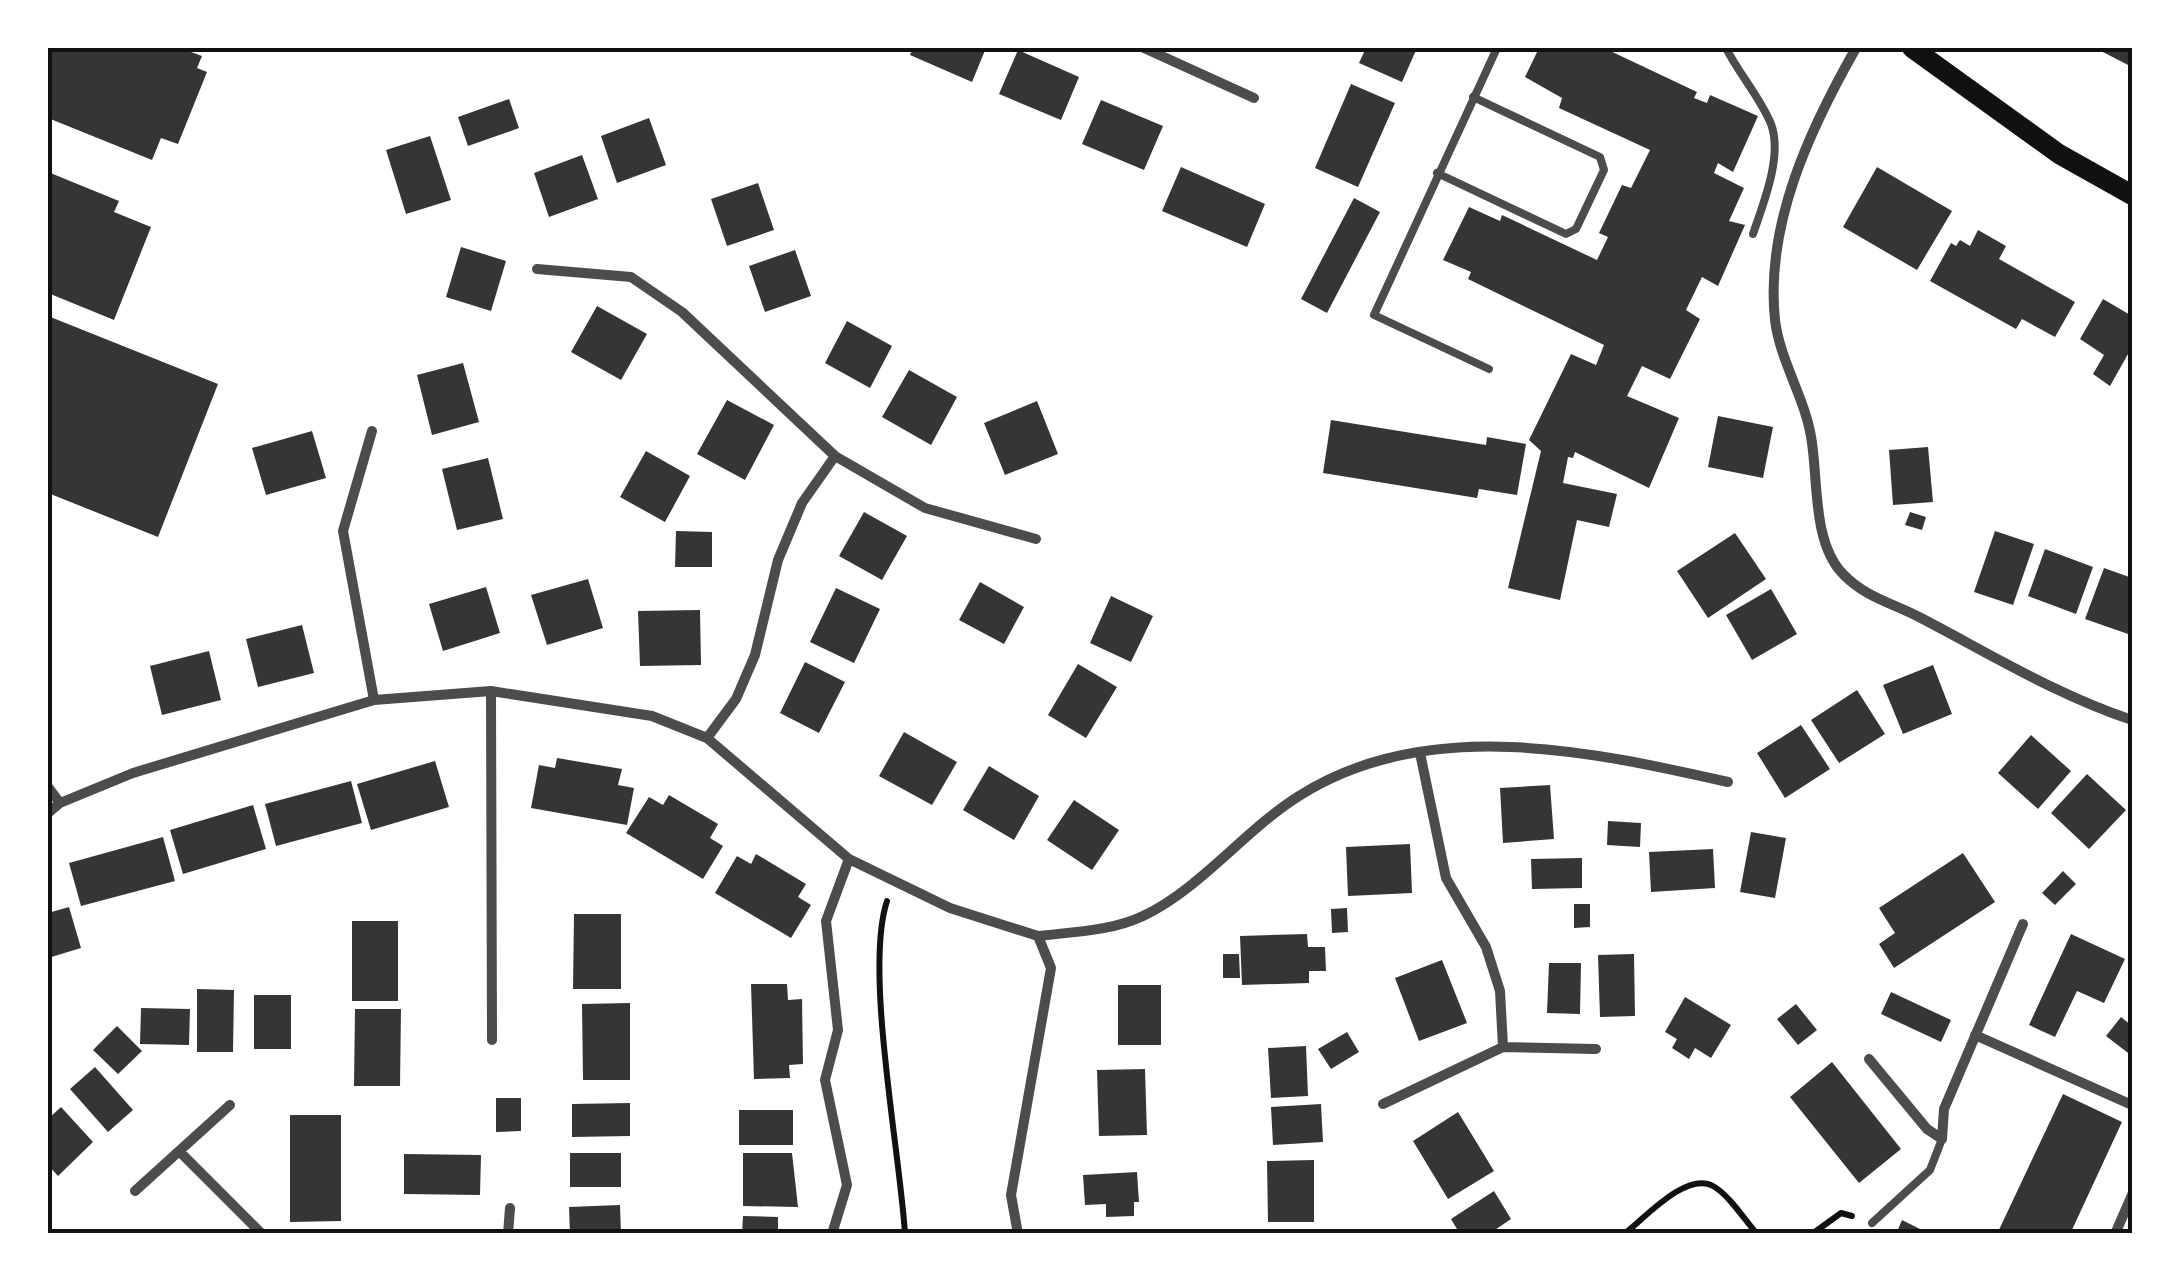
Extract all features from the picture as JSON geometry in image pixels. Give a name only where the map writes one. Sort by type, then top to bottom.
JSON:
[{"type":"main road","points":[[1912,48],[2043,143],[2132,195]]},
{"type":"street","points":[[1144,48],[1254,98]]},
{"type":"street","points":[[1856,48],[1807,144],[1778,243],[1776,320],[1812,437],[1824,537],[1840,572],[1873,599],[1909,612],[2032,681],[2132,720]]},
{"type":"street","points":[[537,270],[631,277],[682,312],[835,456],[925,508],[1036,540]]},
{"type":"street","points":[[372,431],[344,531],[374,700]]},
{"type":"street","points":[[707,738],[736,700],[754,655],[778,560],[802,503],[835,456]]},
{"type":"street","points":[[491,691],[492,1040]]},
{"type":"street","points":[[48,813],[60,803],[133,774],[374,700],[491,691],[652,716],[707,738],[849,858],[950,908],[1038,936],[1143,916],[1299,796],[1358,766],[1420,753],[1484,746],[1567,751],[1728,782]]},
{"type":"street","points":[[1420,753],[1446,878],[1486,946],[1500,991],[1503,1047]]},
{"type":"street","points":[[48,787],[60,803]]},
{"type":"street","points":[[832,1234],[847,1185],[825,1080],[838,1030],[826,921],[849,858]]},
{"type":"street","points":[[1942,1140],[1944,1109],[2024,924]]},
{"type":"street","points":[[1018,1234],[1011,1195],[1051,968],[1038,936]]},
{"type":"street","points":[[1975,1035],[2132,1105]]},
{"type":"street","points":[[1383,1104],[1503,1047],[1596,1049]]},
{"type":"street","points":[[1868,1060],[1942,1140]]},
{"type":"street","points":[[135,1191],[230,1105]]},
{"type":"street","points":[[180,1152],[262,1234]]},
{"type":"street","points":[[2115,1234],[2132,1195]]},
{"type":"street","points":[[508,1234],[510,1208]]},
{"type":"lane","points":[[1488,369],[1374,316],[1497,48]]},
{"type":"lane","points":[[1726,48],[1771,126],[1774,144],[1753,234]]},
{"type":"lane","points":[[1437,173],[1566,234],[1576,229],[1604,170],[1600,157],[1473,98]]},
{"type":"lane","points":[[1872,1223],[1930,1170],[1942,1140]]},
{"type":"path","points":[[894,881],[881,934],[884,1022],[905,1234]]},
{"type":"path","points":[[1624,1234],[1686,1186],[1703,1182],[1716,1186],[1757,1234]]},
{"type":"path","points":[[1812,1234],[1841,1212],[1872,1223]]},
{"type":"building","points":[[48,48],[180,48],[202,56],[197,68],[207,72],[178,144],[161,138],[152,160],[48,118]]},
{"type":"building","points":[[913,48],[986,48],[972,82],[910,55]]},
{"type":"building","points":[[1366,48],[1417,48],[1402,82],[1359,63]]},
{"type":"building","points":[[1539,48],[1604,48],[1697,92],[1694,98],[1707,103],[1710,95],[1758,116],[1733,172],[1718,163],[1714,173],[1744,188],[1729,221],[1745,225],[1718,286],[1702,277],[1686,310],[1700,319],[1670,379],[1642,366],[1627,396],[1679,418],[1649,488],[1575,452],[1573,458],[1568,457],[1563,483],[1617,494],[1609,527],[1577,520],[1560,600],[1508,588],[1541,451],[1529,440],[1571,354],[1596,365],[1604,345],[1468,279],[1471,272],[1443,260],[1469,207],[1500,221],[1502,215],[1597,260],[1608,237],[1599,233],[1622,185],[1631,188],[1650,150],[1559,108],[1562,98],[1525,77]]},
{"type":"building","points":[[2095,48],[2132,48],[2132,67]]},
{"type":"building","points":[[1018,50],[1079,77],[1061,120],[999,94]]},
{"type":"building","points":[[1351,84],[1395,103],[1358,187],[1315,168]]},
{"type":"building","points":[[509,99],[519,128],[468,146],[458,117]]},
{"type":"building","points":[[1101,100],[1163,126],[1144,170],[1082,144]]},
{"type":"building","points":[[649,118],[666,165],[617,183],[601,136]]},
{"type":"building","points":[[430,136],[451,200],[406,214],[386,150]]},
{"type":"building","points":[[582,155],[598,199],[549,217],[534,173]]},
{"type":"building","points":[[1181,167],[1265,204],[1247,247],[1162,211]]},
{"type":"building","points":[[1877,167],[1952,211],[1917,270],[1843,227]]},
{"type":"building","points":[[48,172],[119,201],[114,212],[151,227],[114,320],[48,293]]},
{"type":"building","points":[[758,183],[774,230],[727,246],[711,199]]},
{"type":"building","points":[[1354,198],[1380,212],[1327,313],[1301,299]]},
{"type":"building","points":[[1978,230],[2006,246],[1999,259],[2075,302],[2055,337],[2022,319],[2016,329],[1930,281],[1951,243],[1956,246],[1960,240],[1970,246]]},
{"type":"building","points":[[461,247],[506,261],[491,311],[446,297]]},
{"type":"building","points":[[795,250],[811,296],[765,312],[749,266]]},
{"type":"building","points":[[2103,299],[2132,316],[2132,347],[2110,386],[2093,374],[2104,355],[2080,339]]},
{"type":"building","points":[[597,306],[647,334],[621,380],[571,352]]},
{"type":"building","points":[[48,316],[218,384],[158,537],[48,493]]},
{"type":"building","points":[[847,321],[892,346],[870,388],[825,363]]},
{"type":"building","points":[[463,363],[479,422],[432,435],[417,375]]},
{"type":"building","points":[[909,370],[957,397],[931,445],[882,417]]},
{"type":"building","points":[[727,400],[774,425],[745,480],[697,454]]},
{"type":"building","points":[[1037,401],[1058,454],[1005,475],[984,423]]},
{"type":"building","points":[[1718,416],[1773,427],[1763,478],[1708,467]]},
{"type":"building","points":[[1331,420],[1486,445],[1487,437],[1526,444],[1517,495],[1479,489],[1477,498],[1323,473]]},
{"type":"building","points":[[312,431],[326,478],[266,495],[252,448]]},
{"type":"building","points":[[1928,447],[1933,502],[1893,505],[1889,450]]},
{"type":"building","points":[[646,451],[690,476],[665,522],[620,497]]},
{"type":"building","points":[[488,458],[503,519],[457,530],[442,469]]},
{"type":"building","points":[[864,512],[907,536],[882,580],[839,556]]},
{"type":"building","points":[[1910,512],[1926,517],[1922,530],[1905,525]]},
{"type":"building","points":[[676,531],[712,532],[712,567],[675,567]]},
{"type":"building","points":[[1995,531],[2034,544],[2013,605],[1974,592]]},
{"type":"building","points":[[1735,533],[1766,579],[1708,618],[1677,571]]},
{"type":"building","points":[[2045,549],[2093,567],[2076,614],[2028,596]]},
{"type":"building","points":[[2104,568],[2132,578],[2128,634],[2085,619]]},
{"type":"building","points":[[588,579],[603,628],[547,645],[531,595]]},
{"type":"building","points":[[980,582],[1024,607],[1004,644],[959,620]]},
{"type":"building","points":[[486,587],[500,633],[443,651],[429,604]]},
{"type":"building","points":[[836,588],[880,609],[854,663],[810,642]]},
{"type":"building","points":[[1771,589],[1797,634],[1752,660],[1726,615]]},
{"type":"building","points":[[1111,596],[1153,616],[1131,662],[1090,643]]},
{"type":"building","points":[[700,610],[701,665],[640,666],[638,611]]},
{"type":"building","points":[[302,625],[314,673],[258,687],[246,639]]},
{"type":"building","points":[[209,651],[221,700],[162,715],[150,666]]},
{"type":"building","points":[[805,662],[845,682],[819,733],[780,713]]},
{"type":"building","points":[[1078,664],[1117,687],[1086,738],[1048,715]]},
{"type":"building","points":[[1933,665],[1952,714],[1903,734],[1883,685]]},
{"type":"building","points":[[1857,690],[1885,734],[1839,763],[1811,720]]},
{"type":"building","points":[[1801,725],[1830,769],[1785,798],[1757,753]]},
{"type":"building","points":[[904,732],[957,762],[932,805],[879,776]]},
{"type":"building","points":[[2031,735],[2071,771],[2038,809],[1998,773]]},
{"type":"building","points":[[557,758],[622,769],[618,785],[634,788],[627,825],[531,808],[539,765],[555,768]]},
{"type":"building","points":[[435,761],[449,807],[371,830],[357,784]]},
{"type":"building","points":[[989,766],[1039,796],[1014,840],[963,810]]},
{"type":"building","points":[[2087,774],[2126,810],[2089,849],[2051,813]]},
{"type":"building","points":[[351,781],[362,823],[276,846],[265,804]]},
{"type":"building","points":[[1550,785],[1554,839],[1503,843],[1500,788]]},
{"type":"building","points":[[669,795],[718,824],[710,838],[723,846],[703,879],[626,833],[649,797],[663,805]]},
{"type":"building","points":[[1074,800],[1119,830],[1092,870],[1047,840]]},
{"type":"building","points":[[253,805],[266,849],[183,874],[170,830]]},
{"type":"building","points":[[1608,821],[1641,823],[1640,847],[1607,845]]},
{"type":"building","points":[[1751,832],[1786,838],[1775,898],[1740,892]]},
{"type":"building","points":[[163,837],[175,881],[81,906],[69,863]]},
{"type":"building","points":[[1410,844],[1412,893],[1348,896],[1346,847]]},
{"type":"building","points":[[1713,849],[1715,888],[1651,892],[1649,852]]},
{"type":"building","points":[[1963,853],[1995,902],[1894,968],[1879,944],[1895,933],[1879,908]]},
{"type":"building","points":[[756,854],[806,884],[798,897],[811,905],[791,938],[715,893],[737,856],[751,864]]},
{"type":"building","points":[[1582,858],[1582,888],[1532,889],[1531,859]]},
{"type":"building","points":[[2063,871],[2076,884],[2055,905],[2042,893]]},
{"type":"building","points":[[1574,904],[1590,904],[1590,927],[1574,928]]},
{"type":"building","points":[[69,907],[81,948],[48,958],[48,913]]},
{"type":"building","points":[[1347,908],[1348,932],[1332,933],[1331,909]]},
{"type":"building","points":[[574,914],[621,914],[621,989],[573,989]]},
{"type":"building","points":[[352,921],[398,921],[398,1001],[352,1001]]},
{"type":"building","points":[[1307,934],[1308,947],[1325,947],[1326,971],[1309,971],[1309,983],[1242,985],[1240,936]]},
{"type":"building","points":[[2071,934],[2125,959],[2104,1003],[2077,991],[2055,1037],[2029,1025]]},
{"type":"building","points":[[1223,954],[1239,954],[1240,978],[1223,978]]},
{"type":"building","points":[[1634,954],[1635,1016],[1600,1017],[1598,955]]},
{"type":"building","points":[[1442,960],[1467,1023],[1419,1041],[1395,978]]},
{"type":"building","points":[[1549,963],[1581,963],[1580,1014],[1547,1013]]},
{"type":"building","points":[[751,984],[787,984],[788,1000],[802,999],[803,1064],[789,1065],[790,1078],[754,1079]]},
{"type":"building","points":[[1118,985],[1161,985],[1161,1045],[1118,1045]]},
{"type":"building","points":[[197,989],[234,990],[233,1052],[197,1052]]},
{"type":"building","points":[[1891,992],[1951,1020],[1941,1042],[1881,1014]]},
{"type":"building","points":[[254,995],[291,995],[291,1049],[254,1049]]},
{"type":"building","points":[[1685,997],[1731,1025],[1711,1058],[1695,1048],[1689,1059],[1672,1048],[1677,1039],[1665,1032]]},
{"type":"building","points":[[630,1003],[630,1080],[583,1080],[582,1004]]},
{"type":"building","points":[[1796,1004],[1817,1030],[1798,1045],[1777,1019]]},
{"type":"building","points":[[141,1008],[190,1009],[189,1045],[140,1044]]},
{"type":"building","points":[[355,1009],[401,1009],[400,1086],[354,1086]]},
{"type":"building","points":[[2121,1017],[2132,1026],[2132,1056],[2106,1036]]},
{"type":"building","points":[[117,1026],[142,1051],[118,1074],[93,1050]]},
{"type":"building","points":[[1347,1032],[1359,1052],[1331,1069],[1318,1049]]},
{"type":"building","points":[[1306,1046],[1308,1096],[1271,1098],[1268,1048]]},
{"type":"building","points":[[1832,1062],[1901,1149],[1859,1183],[1790,1097]]},
{"type":"building","points":[[95,1067],[133,1110],[108,1132],[70,1089]]},
{"type":"building","points":[[1145,1069],[1147,1135],[1099,1136],[1097,1070]]},
{"type":"building","points":[[2063,1094],[2122,1122],[2070,1234],[1997,1234]]},
{"type":"building","points":[[496,1098],[521,1098],[521,1131],[496,1132]]},
{"type":"building","points":[[630,1103],[630,1136],[572,1137],[572,1104]]},
{"type":"building","points":[[1321,1104],[1323,1142],[1273,1145],[1271,1107]]},
{"type":"building","points":[[61,1107],[93,1142],[58,1176],[48,1165],[48,1119]]},
{"type":"building","points":[[739,1110],[793,1110],[793,1145],[739,1145]]},
{"type":"building","points":[[1458,1112],[1494,1171],[1448,1199],[1413,1141]]},
{"type":"building","points":[[290,1115],[341,1115],[341,1221],[290,1222]]},
{"type":"building","points":[[570,1153],[621,1153],[621,1187],[570,1187]]},
{"type":"building","points":[[743,1153],[792,1153],[798,1207],[743,1206]]},
{"type":"building","points":[[404,1154],[481,1155],[480,1195],[404,1194]]},
{"type":"building","points":[[1314,1160],[1314,1222],[1268,1222],[1267,1161]]},
{"type":"building","points":[[1137,1172],[1139,1202],[1134,1202],[1134,1216],[1106,1217],[1106,1204],[1085,1205],[1083,1175]]},
{"type":"building","points":[[1494,1191],[1511,1219],[1489,1234],[1460,1234],[1451,1219]]},
{"type":"building","points":[[620,1205],[621,1234],[570,1234],[569,1207]]},
{"type":"building","points":[[743,1216],[778,1217],[778,1234],[742,1234]]},
{"type":"building","points":[[1902,1220],[1930,1234],[1896,1234]]}]
